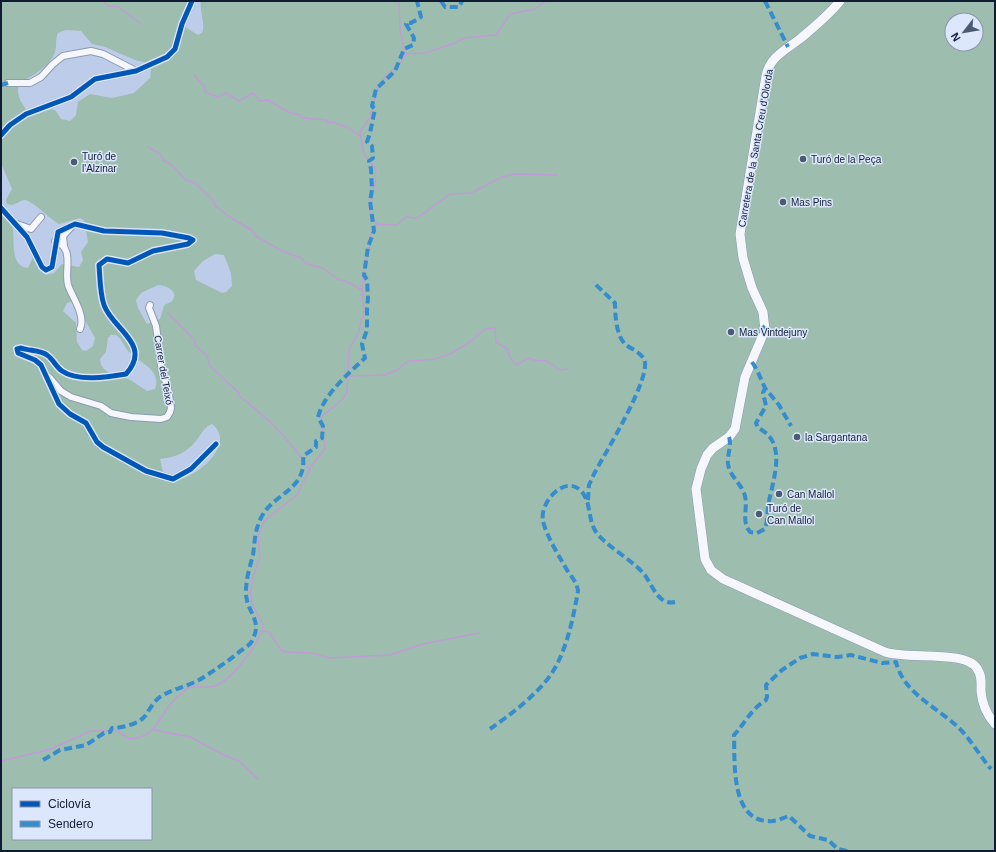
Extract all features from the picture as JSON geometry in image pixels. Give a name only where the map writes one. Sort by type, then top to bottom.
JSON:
[{"type":"main road","name":"Carretera de la Santa Creu d'Olorda","points":[[840,1],[803,36],[774,57],[766,72],[740,234],[744,258],[752,288],[763,312],[765,330],[745,377],[735,429],[729,437],[713,448],[707,455],[698,479],[697,499],[705,559],[708,568],[718,577],[890,654],[909,657],[949,657],[972,662],[980,672],[984,708],[995,724]]},
{"type":"street","points":[[1,135],[10,125],[26,114],[71,97],[95,79],[136,71],[158,62],[172,53],[192,1]]},
{"type":"street","points":[[8,83],[30,83],[41,77],[63,56],[92,51],[103,54],[136,71]]},
{"type":"street","points":[[1,208],[31,243],[42,268],[46,270],[52,266],[55,241],[58,232],[75,224],[104,231],[162,233],[193,240],[188,244],[153,251],[128,263],[107,259],[98,265],[104,305],[128,335],[132,344],[134,362],[126,374],[92,377],[71,375],[62,371],[48,356],[43,353],[21,348],[17,349],[18,353],[35,360],[44,371],[63,410],[86,423],[97,442],[103,447],[146,471],[173,479],[191,469],[216,444]]},
{"type":"street","points":[[15,223],[31,229],[42,217]]},
{"type":"street","points":[[75,224],[63,236],[67,256],[67,282],[80,317],[80,329]]},
{"type":"street","points":[[55,241],[64,246]]},
{"type":"street","name":"Carrer del Teixó","points":[[44,371],[61,391],[71,397],[101,406],[111,413],[131,418],[161,419],[166,416],[170,412],[171,408],[168,388],[162,372],[156,326],[149,308],[150,305]]},
{"type":"green space","points":[[1,1],[188,1],[179,23],[198,35],[202,33],[203,29],[201,1],[995,1],[995,851],[1,851],[1,215],[9,221],[12,226],[15,257],[18,262],[22,266],[28,268],[33,257],[39,269],[46,275],[54,273],[62,264],[79,267],[83,260],[81,252],[88,242],[84,220],[80,218],[59,224],[27,201],[24,200],[12,205],[7,204],[6,200],[12,189],[1,163]],"holes":[[[66,30],[81,31],[92,44],[105,47],[135,60],[147,63],[151,70],[150,78],[134,93],[112,98],[90,94],[78,102],[76,115],[70,121],[61,119],[56,111],[52,109],[31,116],[19,97],[19,83],[45,67],[55,52],[58,33]],[[215,254],[224,255],[231,273],[232,286],[226,292],[222,293],[196,280],[194,271],[203,261]],[[158,285],[171,289],[174,297],[172,301],[164,306],[160,319],[147,324],[138,308],[136,300],[141,293]],[[76,300],[80,302],[86,322],[95,338],[93,346],[86,351],[82,350],[77,342],[76,323],[63,311],[67,303]],[[111,335],[116,335],[129,352],[152,371],[155,376],[155,389],[147,391],[131,380],[111,373],[103,368],[100,359],[106,352],[108,338]],[[212,424],[219,433],[220,443],[208,463],[186,477],[175,481],[165,481],[160,459],[172,457],[187,450],[203,431]]]},
{"type":"waterway","points":[[103,1],[108,6],[118,7],[140,23]]},
{"type":"waterway","points":[[1,761],[48,750],[91,731],[117,731],[130,739],[143,736],[156,726],[170,705],[187,689],[190,687],[211,687],[222,683],[237,669],[257,641],[263,625],[253,606],[250,594],[254,573],[260,558],[258,536],[264,521],[297,495],[312,465],[325,449],[321,417],[342,400],[347,392],[349,350],[359,331],[364,310],[362,287],[364,267],[368,255],[371,234],[377,224],[371,214],[369,206],[375,184],[376,169],[364,154],[360,132],[370,117],[377,89],[385,77],[401,62],[405,54],[400,30],[399,1]]},
{"type":"waterway","points":[[405,54],[425,53],[455,43],[464,38],[496,35],[510,14],[535,9],[546,1]]},
{"type":"waterway","points":[[194,75],[204,86],[205,92],[218,97],[226,93],[239,101],[253,93],[260,101],[268,100],[288,112],[300,115],[303,118],[326,120],[328,123],[331,122],[347,127],[360,136]]},
{"type":"waterway","points":[[148,147],[160,154],[164,161],[171,164],[186,180],[195,183],[214,201],[215,206],[231,218],[252,230],[256,236],[282,251],[301,258],[307,264],[323,268],[339,280],[344,280],[362,290]]},
{"type":"waterway","points":[[377,224],[397,225],[406,217],[417,218],[450,194],[471,193],[502,177],[514,174],[557,175]]},
{"type":"waterway","points":[[168,313],[195,340],[195,345],[207,356],[210,366],[239,393],[239,396],[259,412],[277,430],[309,469]]},
{"type":"waterway","points":[[350,376],[385,375],[397,370],[408,361],[435,359],[450,354],[470,342],[485,329],[495,328],[496,342],[508,349],[509,356],[516,365],[528,358],[537,361],[545,360],[560,370],[568,369]]},
{"type":"waterway","points":[[262,631],[269,632],[281,650],[286,652],[312,653],[330,658],[390,655],[423,644],[479,633]]},
{"type":"waterway","points":[[154,730],[190,737],[239,761],[258,779]]},
{"type":"marked path","points":[[43,760],[60,750],[86,745],[104,733],[110,732],[112,728],[125,726],[139,721],[145,716],[160,697],[204,677],[240,652],[252,641],[256,627],[246,598],[246,586],[258,525],[265,511],[294,485],[300,477],[303,468],[303,456],[316,447],[316,441],[322,438],[323,426],[318,417],[325,400],[337,385],[365,358],[362,344],[367,330],[368,298],[367,280],[364,275],[368,247],[374,231],[370,201],[372,190],[369,161],[373,158],[372,146],[367,142],[375,109],[372,106],[376,89],[395,71],[404,49],[413,45],[414,38],[406,24],[407,22],[411,23],[421,17],[417,1]]},
{"type":"marked path","points":[[441,1],[445,7],[459,7],[462,1]]},
{"type":"marked path","points":[[765,1],[788,47]]},
{"type":"marked path","points":[[1,85],[8,83]]},
{"type":"marked path","points":[[588,500],[589,485],[635,398],[645,368],[644,359],[638,352],[625,344],[622,340],[617,324],[615,303],[593,282]]},
{"type":"marked path","points":[[741,330],[748,334],[754,334],[765,326]]},
{"type":"marked path","points":[[752,362],[765,388],[779,405],[791,426]]},
{"type":"marked path","points":[[729,437],[729,469],[745,496],[745,519],[747,528],[750,532],[757,533],[765,529],[766,526],[768,504],[776,460],[776,450],[773,442],[767,434],[758,428],[756,423],[766,406],[763,393],[765,388]]},
{"type":"marked path","points":[[490,729],[523,704],[546,681],[562,654],[569,634],[578,591],[574,580],[547,533],[543,521],[545,506],[549,499],[560,488],[574,486],[580,490],[586,499],[593,527],[600,537],[639,568],[660,598],[664,601],[675,602]]},
{"type":"marked path","points":[[847,851],[838,849],[828,840],[810,836],[789,816],[771,821],[756,818],[747,811],[741,800],[737,787],[734,759],[734,735],[752,712],[766,700],[766,685],[782,670],[800,658],[813,654],[837,657],[851,655],[882,663],[896,662],[906,683],[922,699],[959,728],[991,769]]},
{"type":"cycle path","points":[[1,135],[10,125],[26,114],[71,97],[95,79],[136,71],[167,57],[175,49],[182,24],[192,1]]},
{"type":"cycle path","points":[[1,208],[27,237],[42,267],[46,270],[52,267],[58,232],[75,224],[104,231],[162,233],[193,240],[188,244],[153,251],[128,263],[107,259],[99,265],[101,291],[104,305],[108,314],[133,345],[135,354],[133,363],[126,374],[93,378],[76,377],[62,371],[44,353],[21,348],[17,349],[18,353],[35,360],[41,365],[59,404],[70,414],[86,423],[97,442],[103,447],[146,471],[173,479],[191,469],[216,444]]},
{"type":"place","name":"Turó de la Peça","points":[[803,159]]},
{"type":"place","name":"Turó de l'Alzinar","points":[[74,162]]},
{"type":"place","name":"Mas Pins","points":[[783,202]]},
{"type":"place","name":"Mas Vintdejuny","points":[[731,332]]},
{"type":"place","name":"la Sargantana","points":[[797,437]]},
{"type":"place","name":"Can Mallol","points":[[779,494]]},
{"type":"place","name":"Turó de Can Mallol","points":[[759,514]]}]
